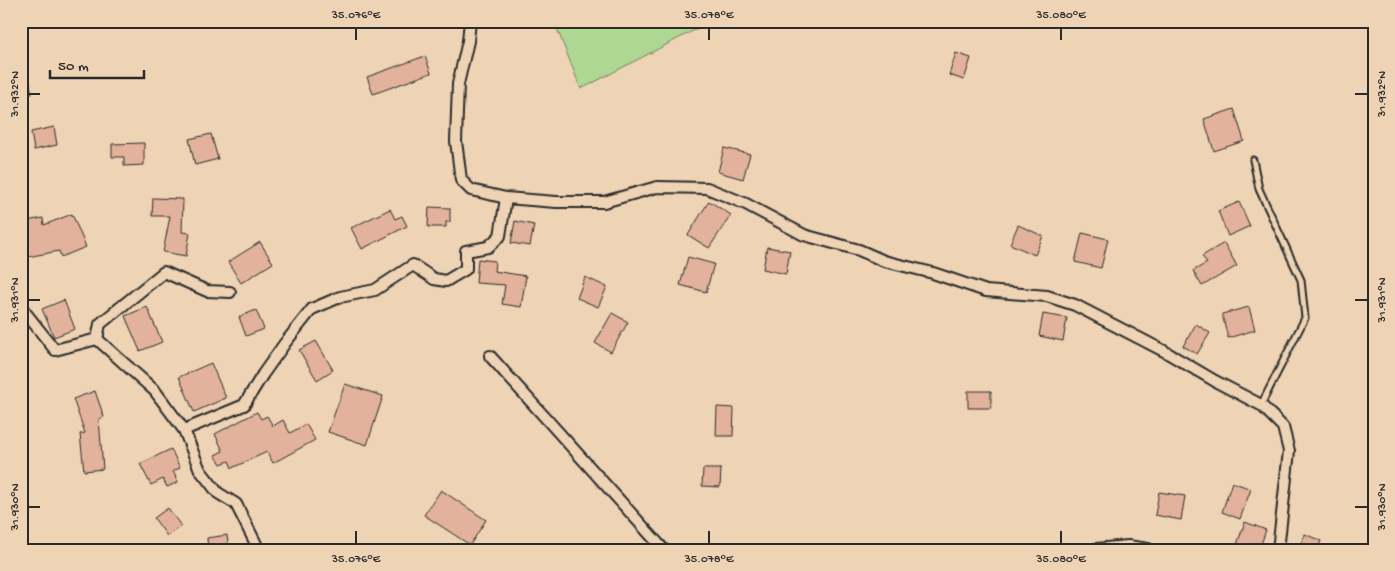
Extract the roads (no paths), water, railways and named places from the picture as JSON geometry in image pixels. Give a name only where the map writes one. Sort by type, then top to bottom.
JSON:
[{"type":"street","points":[[470,21],[468,41],[458,84],[456,141],[461,180],[471,190],[506,198],[556,202],[604,202],[657,187],[707,188],[746,204],[804,235],[859,250],[884,261],[933,273],[986,291],[1047,296],[1075,305],[1164,351],[1261,405],[1283,427],[1289,451],[1278,550]]},
{"type":"street","points":[[184,430],[244,405],[280,350],[312,310],[340,297],[375,290],[413,265],[434,279],[446,280],[466,269],[466,251],[488,248],[500,236],[506,198]]},
{"type":"street","points":[[97,339],[100,324],[164,272],[207,291],[230,292]]},
{"type":"street","points":[[21,307],[55,350],[97,339]]},
{"type":"street","points":[[97,339],[155,391],[184,430],[200,470],[218,493],[236,504],[259,550]]},
{"type":"street","points":[[490,356],[664,550]]},
{"type":"street","points":[[1096,550],[1128,547],[1148,550]]},
{"type":"lane","points":[[1253,160],[1259,189],[1301,280],[1305,318],[1261,405]]}]
